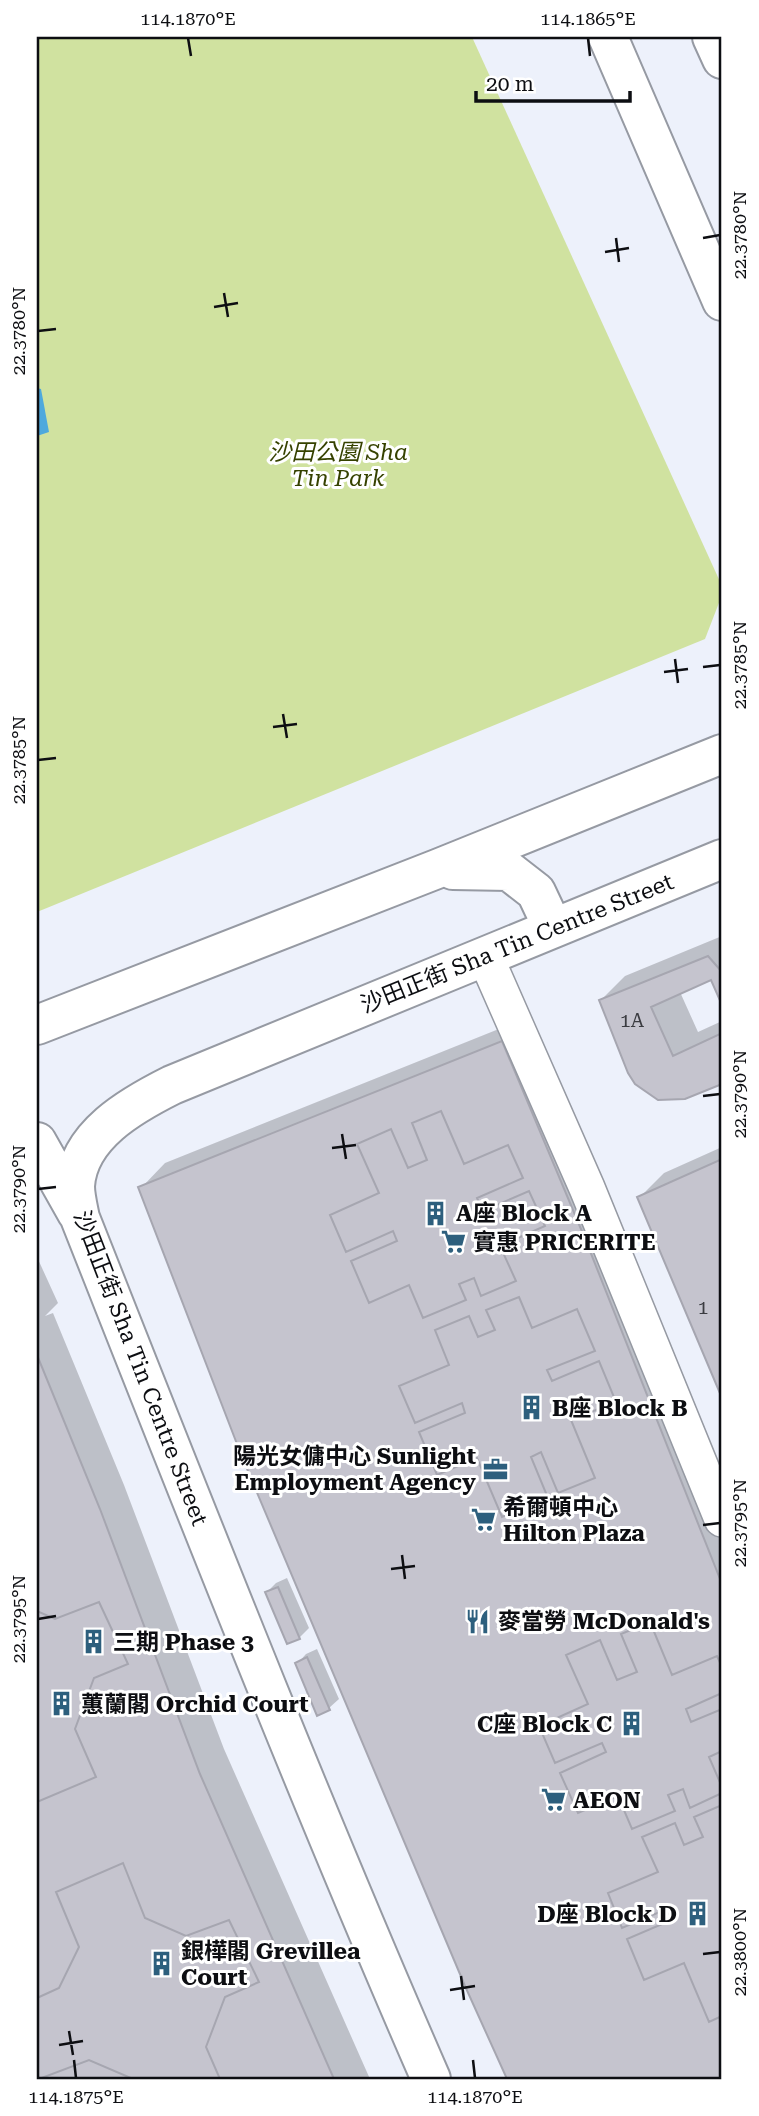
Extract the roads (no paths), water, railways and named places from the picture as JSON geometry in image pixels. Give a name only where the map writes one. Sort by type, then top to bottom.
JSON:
[{"type":"main road","points":[[608,37],[722,301]]},
{"type":"main road","points":[[712,37],[722,59]]},
{"type":"main road","points":[[37,1025],[722,754]]},
{"type":"main road","name":"沙田正街 Sha Tin Centre Street","points":[[431,2079],[303,1781],[80,1218],[75,1186],[81,1161],[96,1138],[141,1100],[722,859]]},
{"type":"main road","points":[[437,869],[509,871],[536,892],[553,928]]},
{"type":"main road","points":[[37,1142],[80,1218]]},
{"type":"street","points":[[485,956],[587,1188],[722,1519]]},
{"type":"water","points":[[37,388],[41,389],[49,432],[37,436]]},
{"type":"place","name":"A座 Block A","points":[[436,1213]]},
{"type":"place","name":"實惠 PRICERITE","points":[[453,1242]]},
{"type":"place","name":"B座 Block B","points":[[532,1408]]},
{"type":"place","name":"陽光女傭中心 Sunlight Employment Agency","points":[[496,1469]]},
{"type":"place","name":"希爾頓中心 Hilton Plaza","points":[[483,1520]]},
{"type":"place","name":"麥當勞 McDonald's","points":[[478,1621]]},
{"type":"place","name":"三期 Phase 3","points":[[93,1642]]},
{"type":"place","name":"蕙蘭閣 Orchid Court","points":[[61,1704]]},
{"type":"place","name":"C座 Block C","points":[[632,1724]]},
{"type":"place","name":"AEON","points":[[553,1800]]},
{"type":"place","name":"D座 Block D","points":[[697,1914]]},
{"type":"place","name":"銀樺閣 Grevillea Court","points":[[161,1964]]},
{"type":"park label","name":"沙田公園 Sha Tin Park","points":[[338,465]]}]
